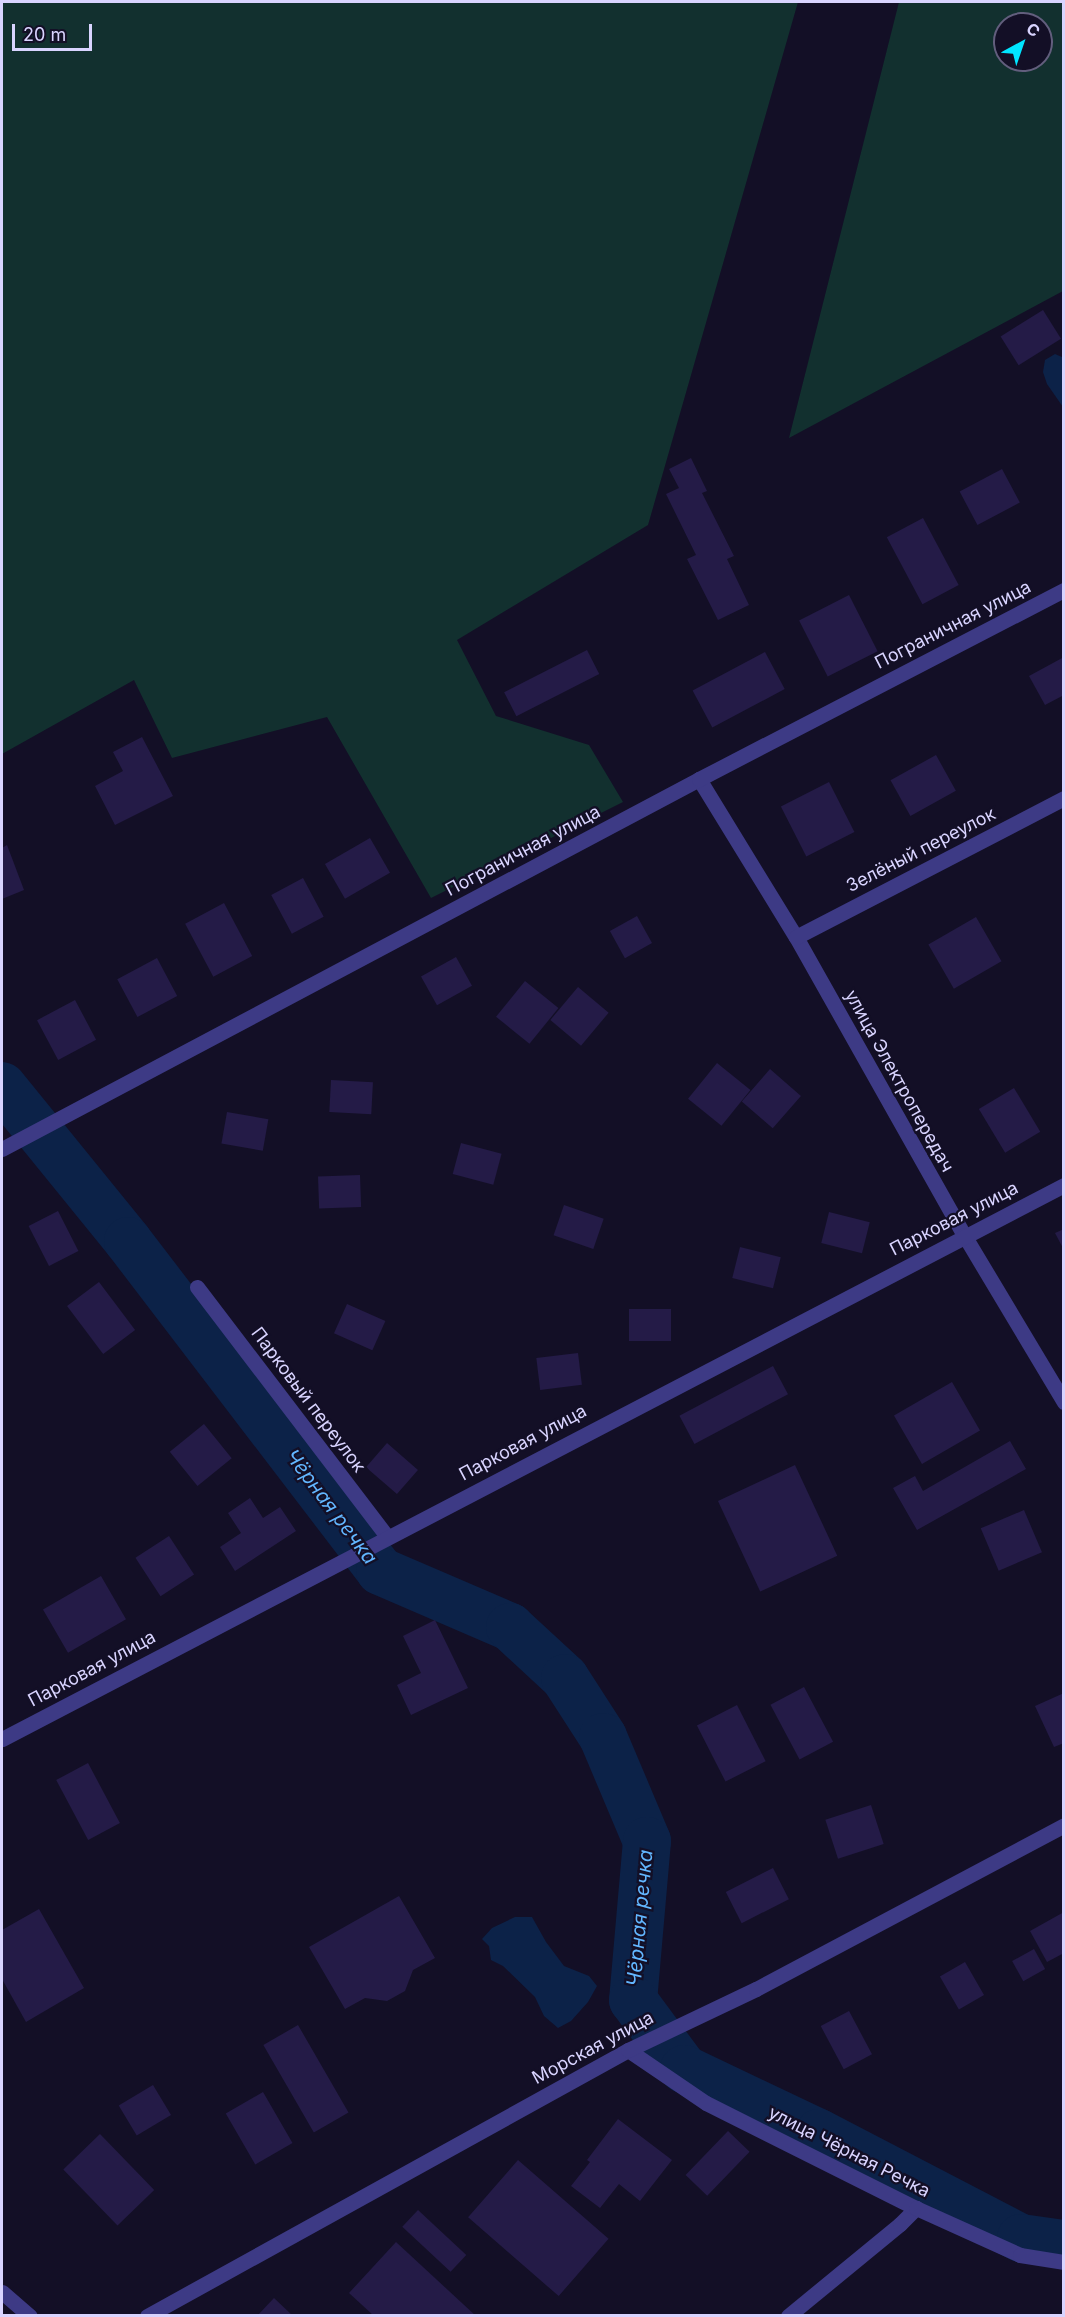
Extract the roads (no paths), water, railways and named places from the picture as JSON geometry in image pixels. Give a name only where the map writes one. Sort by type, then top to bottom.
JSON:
[{"type":"street","name":"Пограничная улица","points":[[2,1149],[699,779],[1064,590]]},
{"type":"street","name":"улица Электропередач","points":[[699,779],[796,937],[964,1235],[1064,1402]]},
{"type":"street","name":"Зелёный переулок","points":[[796,937],[1064,798]]},
{"type":"street","name":"Парковая улица","points":[[2,1739],[344,1558],[1064,1185]]},
{"type":"street","name":"Парковый переулок","points":[[197,1287],[383,1538]]},
{"type":"street","name":"Морская улица","points":[[147,2316],[633,2048],[682,2022],[756,1989],[1064,1825]]},
{"type":"street","name":"улица Чёрная Речка","points":[[633,2048],[706,2103],[916,2208],[1020,2255],[1064,2262]]},
{"type":"street","points":[[788,2316],[900,2224],[916,2208]]},
{"type":"street","points":[[2,2292],[30,2316]]},
{"type":"water","points":[[1055,354],[1062,357],[1063,407],[1047,384],[1043,372],[1045,360]]},
{"type":"water","points":[[515,1917],[532,1917],[546,1942],[564,1966],[589,1976],[597,1986],[588,2002],[571,2021],[558,2028],[544,2016],[535,1997],[503,1966],[491,1960],[489,1946],[482,1939],[492,1928]]},
{"type":"waterway","name":"Чёрная речка","points":[[2,1086],[128,1241],[380,1571],[510,1627],[565,1678],[603,1737],[647,1841],[633,2000],[684,2069],[819,2133],[1021,2238],[1064,2244]]}]
